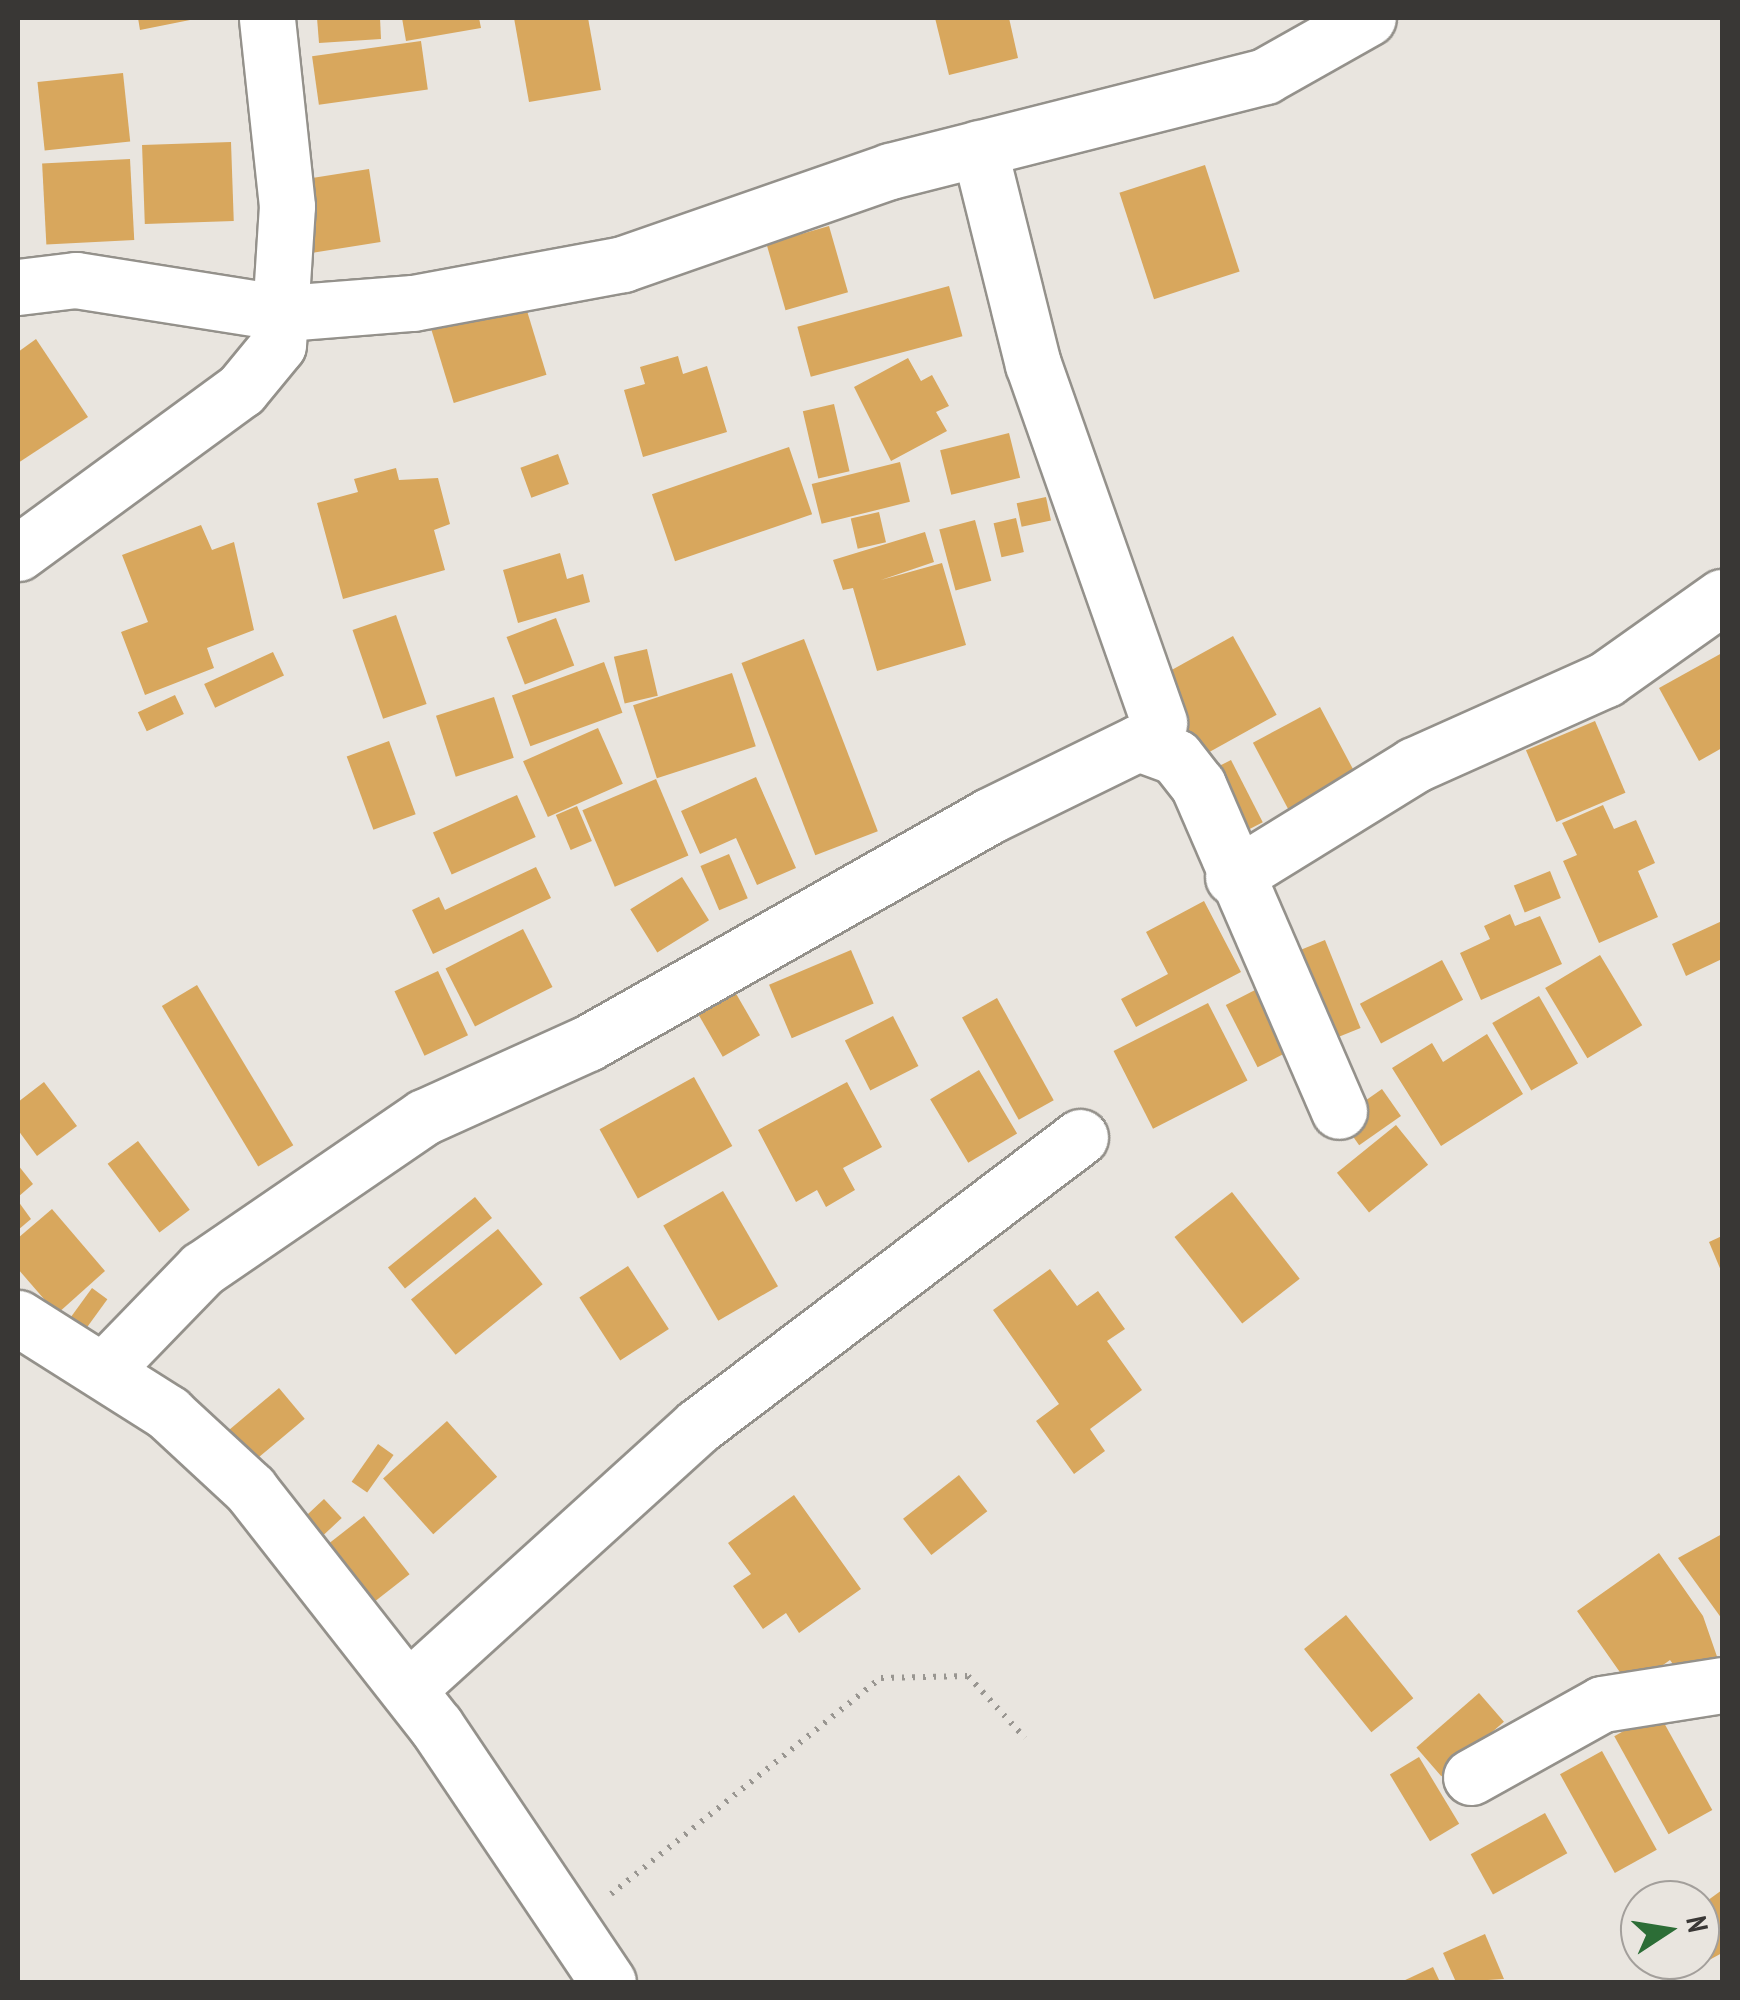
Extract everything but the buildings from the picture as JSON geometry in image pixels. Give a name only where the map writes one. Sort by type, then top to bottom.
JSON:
[{"type":"street","points":[[18,553],[241,390],[278,346],[285,313],[287,206],[267,18]]},
{"type":"street","points":[[18,287],[76,280],[285,313],[413,303],[623,264],[979,148],[1264,76],[1368,18]]},
{"type":"street","points":[[979,148],[1033,364],[1158,722]]},
{"type":"street","points":[[1232,877],[1414,766],[1606,679],[1722,598]]},
{"type":"street","points":[[104,1370],[202,1269],[408,1126],[708,980],[1138,743],[1176,757],[1198,785],[1232,877],[1340,1111]]},
{"type":"street","points":[[408,1689],[698,1426],[1080,1137]]},
{"type":"street","points":[[18,1318],[104,1370],[250,1489],[408,1689],[608,1982]]},
{"type":"street","points":[[1471,1777],[1602,1704],[1722,1685]]},
{"type":"path","points":[[571,1926],[881,1678],[968,1676],[1025,1738]]}]
